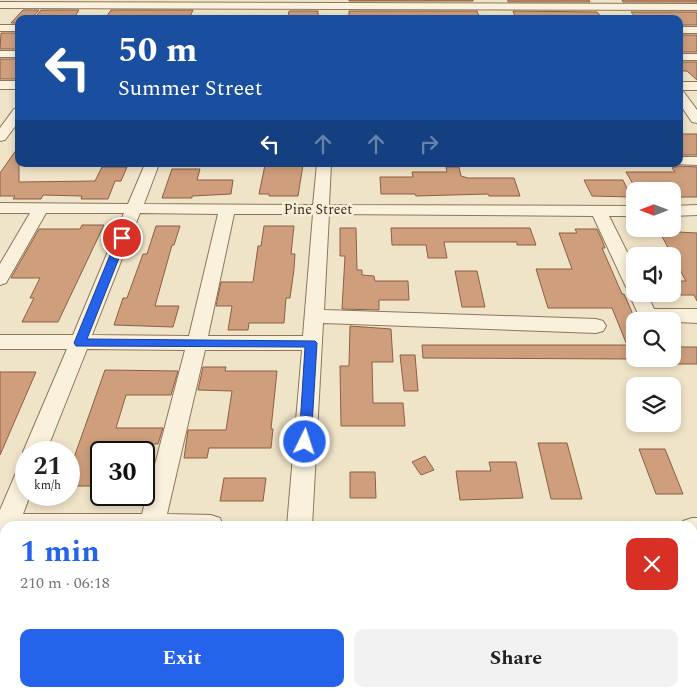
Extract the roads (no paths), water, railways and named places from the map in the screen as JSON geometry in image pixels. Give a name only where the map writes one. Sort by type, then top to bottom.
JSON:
[{"type":"street","points":[[212,15],[216,3]]},
{"type":"street","points":[[0,5],[98,7],[216,3],[612,3],[697,7]]},
{"type":"street","points":[[494,3],[498,15]]},
{"type":"street","points":[[612,3],[620,15]]},
{"type":"street","points":[[0,28],[15,28]]},
{"type":"street","points":[[683,30],[697,30]]},
{"type":"street","points":[[0,54],[15,54]]},
{"type":"street","points":[[683,56],[697,57]]},
{"type":"street","points":[[0,85],[15,85]]},
{"type":"street","points":[[683,86],[697,86]]},
{"type":"street","points":[[683,100],[697,120]]},
{"type":"street","points":[[0,137],[13,117]]},
{"type":"street","points":[[683,121],[697,120]]},
{"type":"street","points":[[683,161],[697,161]]},
{"type":"street","points":[[40,441],[151,167]]},
{"type":"street","points":[[300,521],[312,316],[324,167]]},
{"type":"street","name":"Pine Street","points":[[0,208],[626,211]]},
{"type":"street","points":[[0,279],[41,208]]},
{"type":"street","points":[[153,521],[213,276],[227,208]]},
{"type":"street","points":[[681,211],[697,210]]},
{"type":"street","points":[[600,211],[626,267]]},
{"type":"street","points":[[642,302],[648,315],[697,316]]},
{"type":"street","points":[[312,316],[596,326]]},
{"type":"street","points":[[0,342],[311,343]]},
{"type":"street","points":[[6,521],[15,501]]}]
